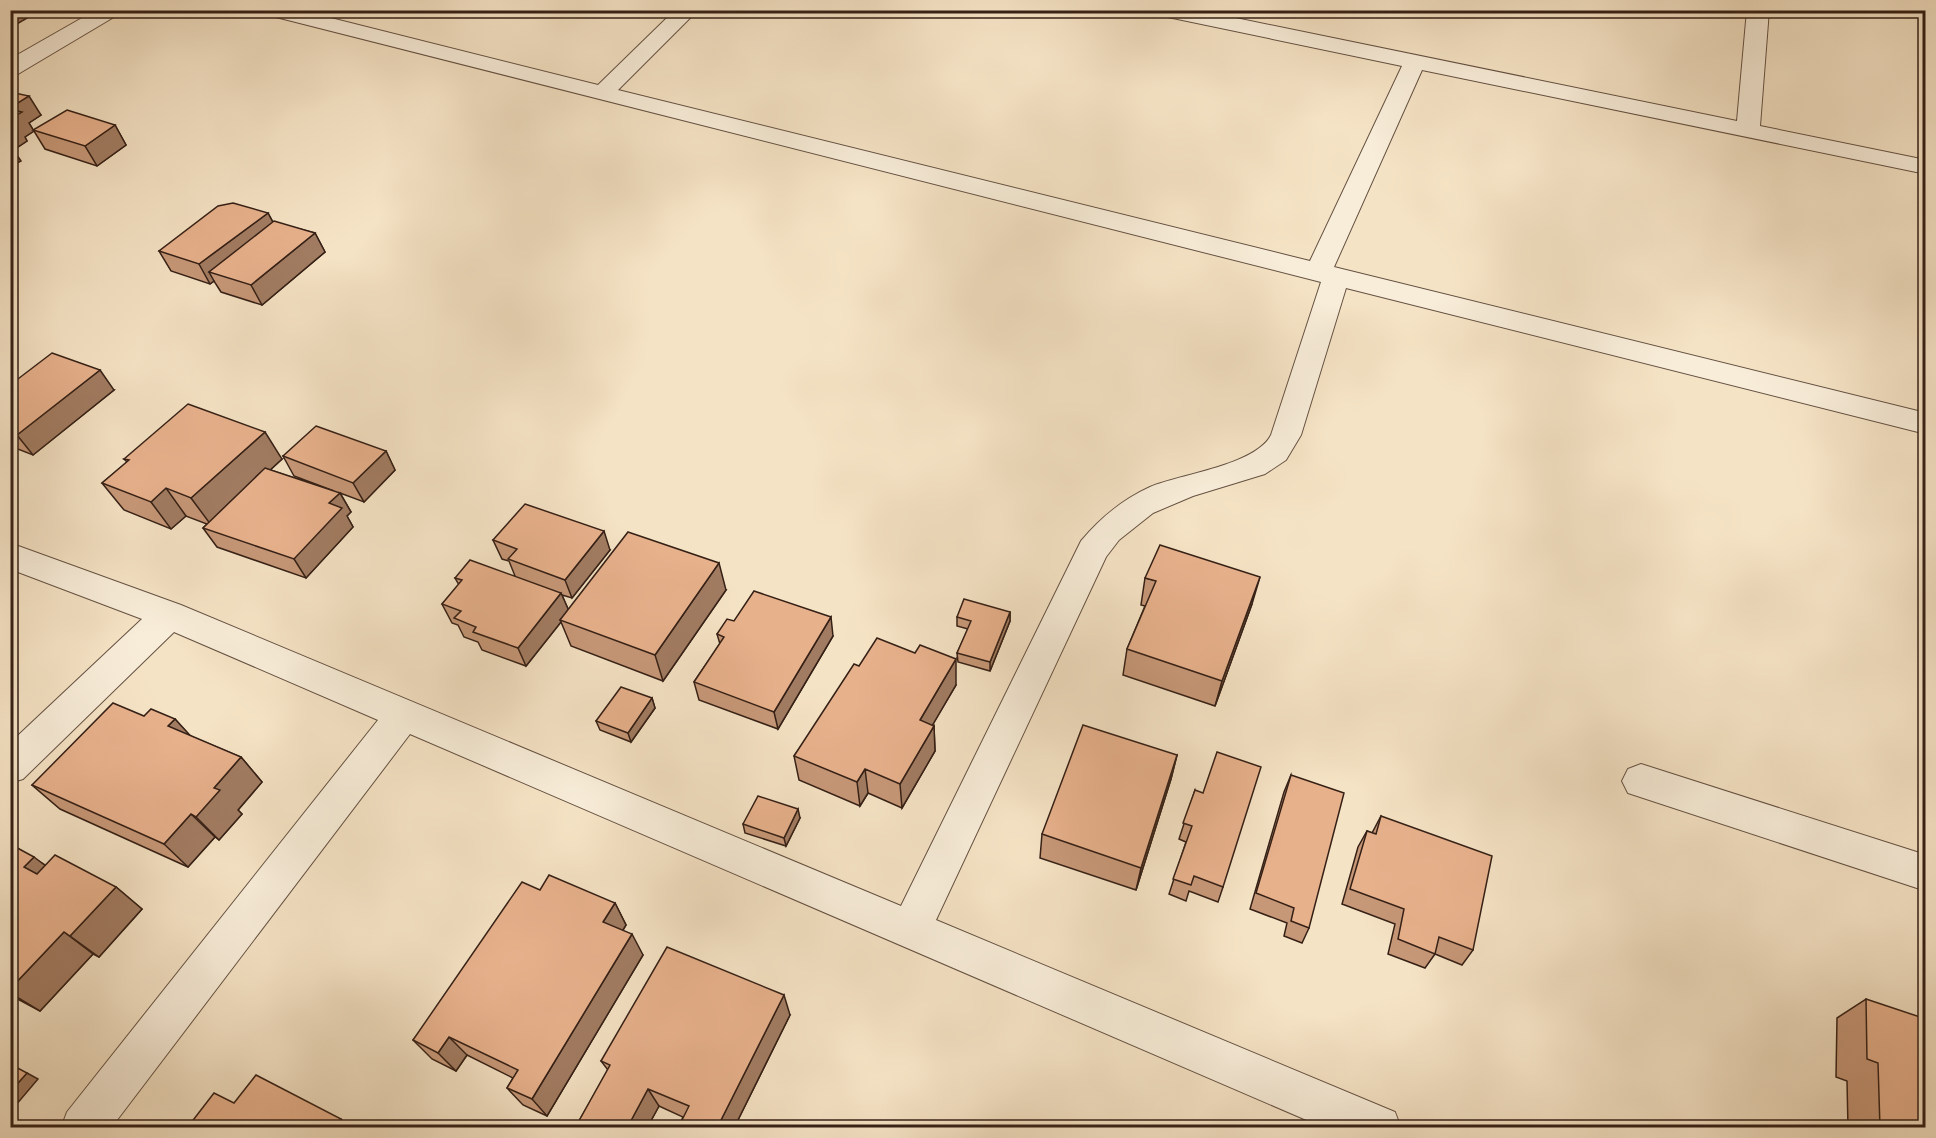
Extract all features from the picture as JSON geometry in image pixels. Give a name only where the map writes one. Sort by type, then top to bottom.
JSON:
[{"type":"street","points":[[10,69],[112,10]]},
{"type":"street","points":[[271,10],[1926,424]]},
{"type":"street","points":[[602,93],[688,10]]},
{"type":"street","points":[[1163,10],[1926,167]]},
{"type":"street","points":[[1748,131],[1758,10]]},
{"type":"street","points":[[911,929],[1092,550],[1103,534],[1118,520],[1152,498],[1262,464],[1274,456],[1281,446],[1286,435],[1327,274],[1413,63]]},
{"type":"street","points":[[10,555],[169,615],[1380,1128]]},
{"type":"street","points":[[10,767],[169,615]]},
{"type":"street","points":[[83,1128],[403,715]]},
{"type":"street","points":[[1641,781],[1926,873]]},
{"type":"building","points":[[10,92],[29,96],[10,108]]},
{"type":"building","points":[[10,109],[22,112],[10,119]]},
{"type":"building","points":[[67,110],[115,125],[85,146],[33,130]]},
{"type":"building","points":[[233,203],[268,213],[199,264],[159,251],[218,206]]},
{"type":"building","points":[[274,221],[315,233],[251,285],[209,272]]},
{"type":"building","points":[[52,353],[100,370],[17,435],[10,433],[10,385]]},
{"type":"building","points":[[188,404],[265,432],[191,498],[166,488],[151,502],[102,483],[129,460],[124,459]]},
{"type":"building","points":[[316,426],[386,451],[353,483],[283,456]]},
{"type":"building","points":[[265,468],[340,493],[329,503],[342,508],[294,559],[203,528]]},
{"type":"building","points":[[525,504],[604,531],[565,580],[508,559],[517,549],[493,540]]},
{"type":"building","points":[[628,532],[719,563],[655,655],[560,620]]},
{"type":"building","points":[[1160,545],[1260,577],[1222,681],[1127,649],[1156,581],[1145,578]]},
{"type":"building","points":[[470,560],[561,593],[518,648],[473,632],[476,627],[454,618],[461,611],[442,604],[462,580],[455,578]]},
{"type":"building","points":[[754,591],[831,617],[774,712],[694,682],[724,637],[717,634],[727,619],[734,621]]},
{"type":"building","points":[[964,599],[1010,612],[990,662],[957,653],[971,621],[957,617]]},
{"type":"building","points":[[877,638],[915,653],[920,645],[956,659],[920,720],[934,726],[900,784],[865,769],[857,782],[794,756],[854,664],[859,666]]},
{"type":"building","points":[[621,687],[652,698],[628,733],[596,721]]},
{"type":"building","points":[[113,703],[144,716],[151,709],[175,719],[168,726],[241,757],[214,788],[220,790],[196,817],[191,814],[164,844],[32,785]]},
{"type":"building","points":[[1083,725],[1177,755],[1141,868],[1042,834]]},
{"type":"building","points":[[1217,752],[1261,767],[1223,887],[1194,876],[1191,885],[1173,879],[1192,826],[1183,823],[1195,790],[1203,793]]},
{"type":"building","points":[[1291,775],[1344,793],[1309,928],[1291,921],[1294,908],[1256,893]]},
{"type":"building","points":[[758,796],[798,809],[784,838],[743,824]]},
{"type":"building","points":[[1381,816],[1492,856],[1473,950],[1439,937],[1435,954],[1398,939],[1404,909],[1350,889],[1367,831],[1376,834]]},
{"type":"building","points":[[10,844],[34,857],[24,867],[37,874],[55,855],[116,887],[70,936],[64,932],[10,989]]},
{"type":"building","points":[[549,875],[615,903],[603,922],[632,934],[532,1099],[507,1088],[518,1070],[449,1037],[438,1053],[413,1040],[522,882],[540,890]]},
{"type":"building","points":[[667,947],[784,995],[717,1128],[678,1128],[689,1106],[648,1089],[627,1128],[575,1128],[610,1065],[601,1061]]},
{"type":"building","points":[[1866,999],[1926,1019],[1926,1128],[1880,1128],[1878,1063],[1867,1059]]},
{"type":"building","points":[[10,1064],[27,1073],[10,1092]]},
{"type":"building","points":[[256,1075],[341,1119],[334,1128],[187,1128],[214,1093],[234,1103]]}]
